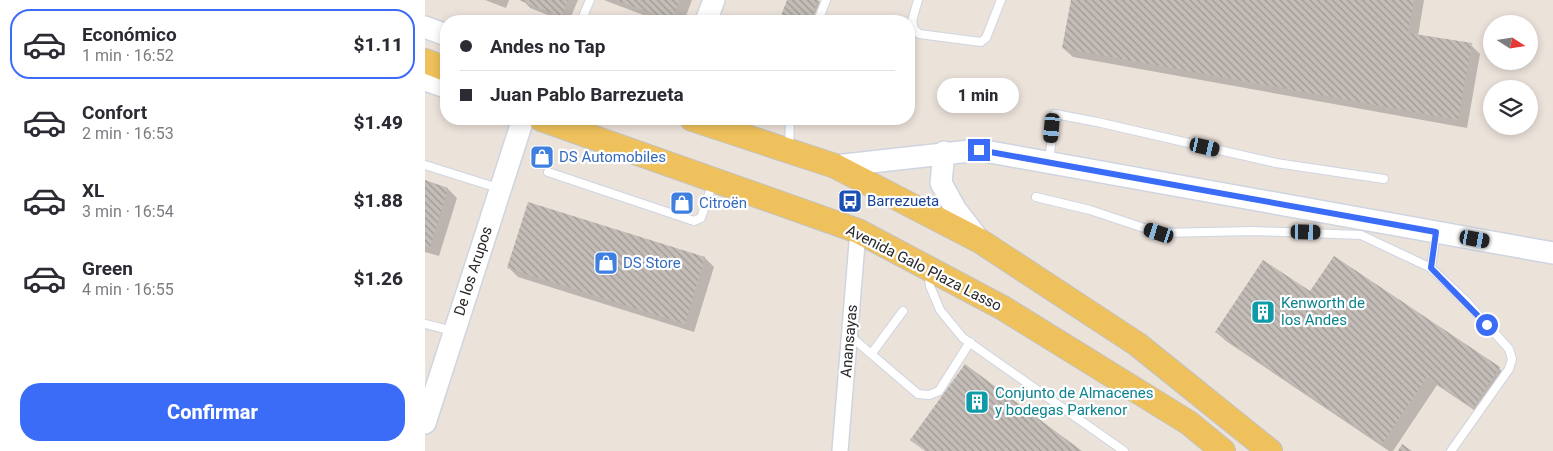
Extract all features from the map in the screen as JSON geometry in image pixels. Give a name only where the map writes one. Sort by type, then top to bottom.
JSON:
[{"type":"main road","points":[[708,15],[714,0]]},
{"type":"main road","points":[[425,27],[440,33]]},
{"type":"main road","points":[[425,45],[440,51]]},
{"type":"main road","points":[[425,61],[440,67]]},
{"type":"main road","points":[[425,80],[440,85]]},
{"type":"main road","name":"De los Arupos","points":[[425,423],[453,331],[521,125]]},
{"type":"main road","name":"Avenida Galo Plaza Lasso","points":[[558,125],[858,231],[1003,308],[1125,382],[1189,424],[1223,451]]},
{"type":"main road","points":[[710,125],[835,166],[980,241],[1137,344],[1270,451]]},
{"type":"main road","points":[[835,166],[944,152],[979,150],[1553,254]]},
{"type":"main road","points":[[944,152],[941,183],[956,210],[980,241]]},
{"type":"street","name":"Anansayas","points":[[840,451],[858,231]]},
{"type":"lane","points":[[584,15],[590,0]]},
{"type":"lane","points":[[820,15],[826,0]]},
{"type":"lane","points":[[914,15],[918,0]]},
{"type":"lane","points":[[915,31],[919,34],[981,42],[986,38],[1001,0]]},
{"type":"lane","points":[[1049,163],[1055,114],[1276,163],[1384,179]]},
{"type":"lane","points":[[789,151],[790,125]]},
{"type":"lane","points":[[425,165],[500,189]]},
{"type":"lane","points":[[548,172],[694,221],[701,218],[714,181]]},
{"type":"lane","points":[[1037,197],[1090,210],[1159,233],[1254,231],[1361,235],[1431,268],[1465,301],[1509,349],[1512,359],[1509,369],[1451,451]]},
{"type":"lane","points":[[1431,268],[1436,232]]},
{"type":"lane","points":[[927,268],[929,286],[940,310],[969,342],[1124,451]]},
{"type":"lane","points":[[872,352],[903,311]]},
{"type":"lane","points":[[425,324],[453,331]]},
{"type":"lane","points":[[849,335],[872,352],[918,394],[929,395],[939,390],[969,342]]},
{"type":"building","points":[[519,0],[568,0],[562,15],[556,15]]},
{"type":"building","points":[[616,0],[680,0],[674,15],[656,15]]},
{"type":"building","points":[[787,0],[818,0],[812,15],[781,15]]},
{"type":"building","points":[[1071,0],[1414,0],[1408,33],[1472,43],[1458,120],[1062,48]]},
{"type":"building","points":[[425,180],[448,188],[430,248],[425,246]]},
{"type":"building","name":"DS Store","points":[[528,202],[705,257],[685,324],[507,268]]},
{"type":"building","points":[[1334,256],[1500,367],[1473,408],[1427,377],[1382,444],[1215,332],[1263,260],[1310,291]]},
{"type":"building","name":"Conjunto de Almacenes y bodegas Parkenor","points":[[965,364],[1082,451],[925,451],[910,440]]},
{"type":"building","points":[[1402,444],[1412,451],[1398,451]]},
{"type":"place","name":"DS Automobiles","points":[[542,157]]},
{"type":"place","name":"Barrezueta","points":[[850,201]]},
{"type":"place","name":"Citroën","points":[[682,203]]},
{"type":"place","name":"DS Store","points":[[606,263]]},
{"type":"place","name":"Kenworth de los Andes","points":[[1263,312]]},
{"type":"place","name":"Conjunto de Almacenes y bodegas Parkenor","points":[[977,402]]},
{"type":"route","points":[[979,150],[1436,232],[1431,268],[1487,325]]}]
